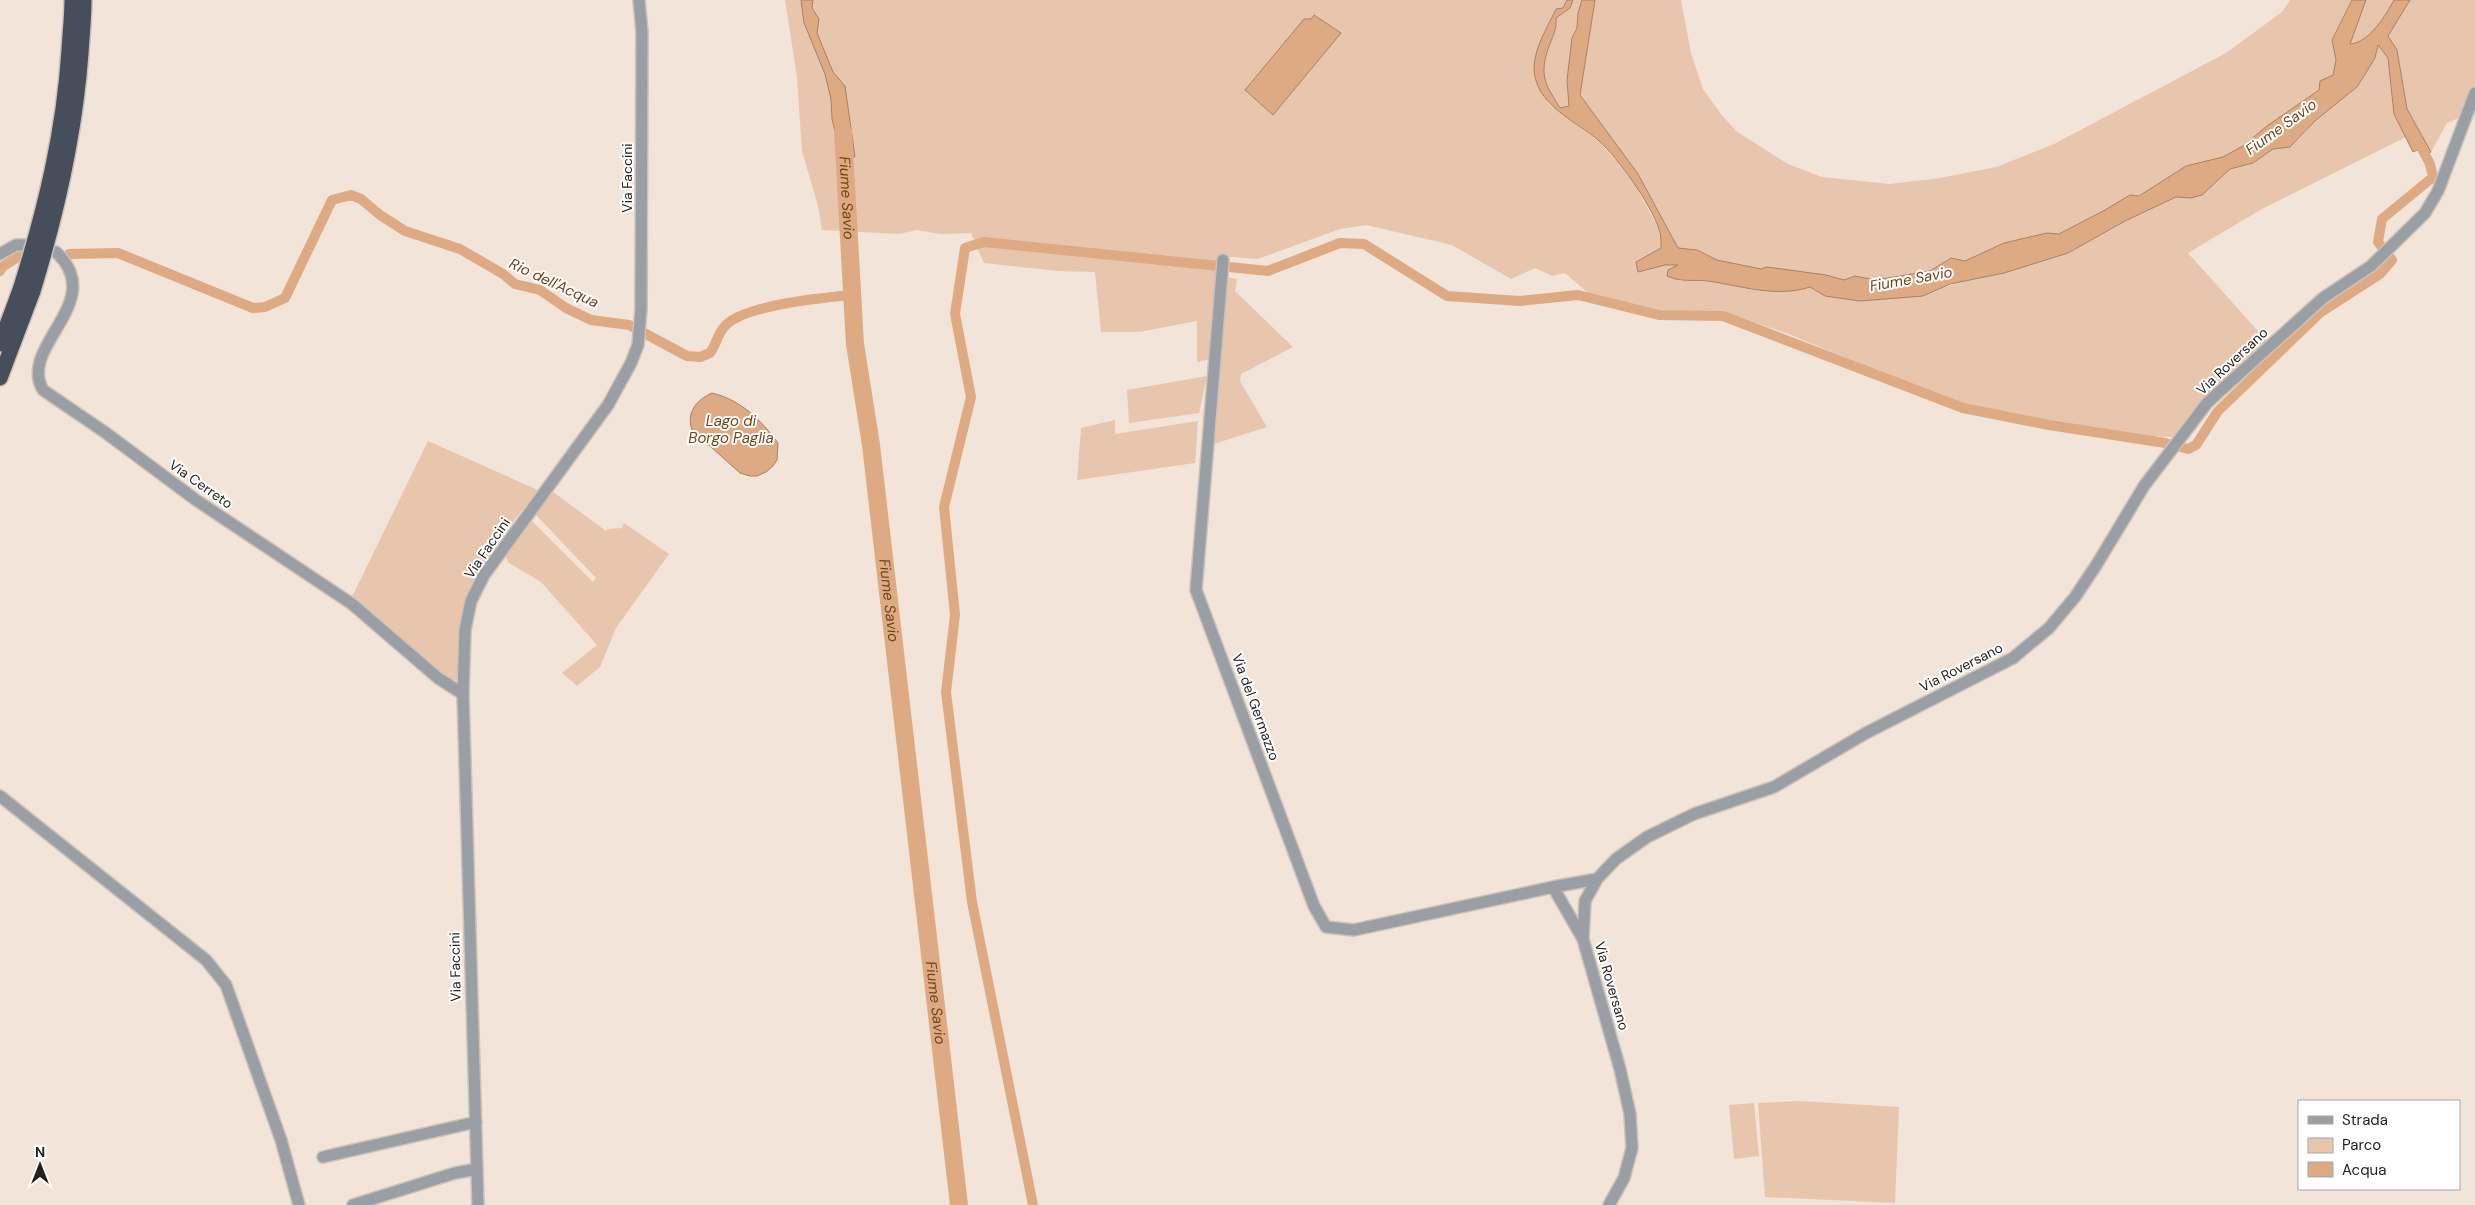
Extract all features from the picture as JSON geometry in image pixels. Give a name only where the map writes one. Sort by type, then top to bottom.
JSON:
[{"type":"highway","points":[[0,378],[27,289],[56,159],[66,91],[72,0]]},
{"type":"highway","points":[[0,344],[27,289],[52,229],[68,162],[78,93],[84,0]]},
{"type":"street","name":"Via Faccini","points":[[478,1205],[463,694],[465,630],[471,601],[498,555],[608,405],[631,363],[638,345],[640,320],[642,32],[639,0]]},
{"type":"street","name":"Via Roversano","points":[[1609,1205],[1624,1178],[1632,1148],[1630,1114],[1620,1069],[1583,939],[1585,901],[1597,879],[1616,859],[1647,837],[1694,814],[1774,787],[1866,732],[2013,658],[2049,628],[2075,597],[2098,564],[2144,486],[2207,403],[2323,298],[2371,266],[2425,213],[2438,191],[2475,93]]},
{"type":"street","points":[[0,254],[16,245],[29,245]]},
{"type":"street","name":"Via Cerreto","points":[[56,252],[72,272],[73,289],[69,304],[44,352],[38,371],[38,382],[43,390],[106,433],[196,500],[352,604],[438,678],[463,694]]},
{"type":"street","name":"Via del Germazzo","points":[[1223,260],[1196,590],[1314,906],[1326,927],[1354,930],[1597,879]]},
{"type":"street","points":[[0,796],[206,960],[226,985],[281,1140],[299,1205]]},
{"type":"street","points":[[1553,887],[1583,939]]},
{"type":"street","points":[[323,1158],[476,1122]]},
{"type":"street","points":[[353,1205],[455,1173],[477,1169]]},
{"type":"green space","points":[[785,0],[1567,0],[1563,8],[1556,9],[1538,51],[1534,66],[1548,103],[1599,142],[1620,165],[1635,185],[1659,229],[1661,248],[1636,262],[1638,272],[1665,265],[1680,265],[1680,281],[1707,281],[1772,291],[1797,290],[1810,287],[1825,296],[1937,289],[1981,276],[2004,273],[2068,253],[2125,221],[2177,197],[2191,198],[2202,195],[2230,169],[2253,163],[2273,149],[2290,147],[2316,120],[2357,87],[2375,58],[2378,44],[2388,58],[2394,114],[2406,137],[2262,209],[2188,253],[2267,341],[2210,395],[2174,437],[2147,436],[2047,422],[1963,406],[1786,333],[1722,312],[1653,310],[1588,293],[1565,273],[1552,276],[1535,268],[1511,279],[1452,245],[1366,225],[1340,229],[1258,259],[1219,256],[1215,275],[1237,279],[1235,291],[1293,347],[1241,374],[1240,381],[1267,427],[1214,444],[1210,441],[1216,358],[1197,362],[1197,321],[1139,332],[1101,332],[1095,272],[1058,271],[984,263],[971,233],[940,234],[917,230],[899,234],[822,230],[818,206],[802,151],[797,77]]},
{"type":"green space","points":[[1573,0],[1582,0],[1578,13],[1577,28],[1572,38],[1567,80],[1569,106],[1560,109],[1545,80],[1544,67],[1555,30],[1556,18],[1570,8]]},
{"type":"green space","points":[[1595,0],[1681,0],[1691,53],[1703,89],[1736,131],[1788,164],[1822,177],[1889,184],[1940,178],[1996,167],[2054,144],[2226,53],[2282,12],[2290,0],[2352,0],[2332,40],[2336,60],[2333,75],[2320,81],[2319,90],[2267,126],[2243,146],[2223,157],[2186,166],[2139,196],[2130,195],[2059,234],[2047,233],[2004,243],[1965,261],[1950,258],[1930,271],[1876,280],[1855,276],[1844,280],[1826,275],[1767,267],[1761,269],[1717,260],[1697,250],[1678,248],[1638,174],[1580,95]]},
{"type":"green space","points":[[2366,0],[2394,0],[2382,20],[2370,34],[2364,39],[2350,44]]},
{"type":"green space","points":[[2410,0],[2475,0],[2475,86],[2461,117],[2447,123],[2431,152],[2407,109],[2397,50],[2388,36]]},
{"type":"green space","points":[[1207,376],[1199,413],[1129,423],[1127,390]]},
{"type":"green space","points":[[1115,420],[1115,434],[1198,421],[1195,463],[1077,480],[1081,428]]},
{"type":"green space","points":[[428,441],[538,490],[504,533],[475,578],[461,619],[460,674],[456,680],[449,680],[352,597]]},
{"type":"green space","points":[[552,491],[606,531],[608,529],[622,528],[624,523],[669,554],[616,628],[600,667],[577,686],[562,673],[597,645],[541,582],[509,563],[505,555],[531,520],[593,582],[596,578],[535,514]]},
{"type":"green space","points":[[1800,1101],[1899,1107],[1895,1203],[1765,1197],[1758,1103]]},
{"type":"green space","points":[[1754,1103],[1759,1156],[1734,1159],[1729,1105]]},
{"type":"water","points":[[801,0],[813,0],[812,8],[819,19],[817,33],[833,72],[845,86],[855,157],[837,153],[838,143],[832,119],[831,99],[825,74],[804,23]]},
{"type":"water","points":[[1567,0],[1573,0],[1570,8],[1556,18],[1555,30],[1544,67],[1545,80],[1560,108],[1569,106],[1567,80],[1572,38],[1577,28],[1578,13],[1582,0],[1595,0],[1580,95],[1638,174],[1678,248],[1697,250],[1717,260],[1761,269],[1767,267],[1826,275],[1844,280],[1855,276],[1876,280],[1930,271],[1951,258],[1965,261],[2004,243],[2047,233],[2059,234],[2130,195],[2139,196],[2186,166],[2223,157],[2243,146],[2267,126],[2319,90],[2320,81],[2333,75],[2336,60],[2332,40],[2352,0],[2366,0],[2350,44],[2364,39],[2370,34],[2382,20],[2394,0],[2410,0],[2388,36],[2397,50],[2407,109],[2431,152],[2422,157],[2419,149],[2413,152],[2394,114],[2388,58],[2378,45],[2375,58],[2357,87],[2316,120],[2290,147],[2273,149],[2253,163],[2230,169],[2202,195],[2191,198],[2176,197],[2125,221],[2068,253],[2004,273],[1950,284],[1923,296],[1860,301],[1825,296],[1810,287],[1797,290],[1772,291],[1667,276],[1668,270],[1678,265],[1665,265],[1638,272],[1636,262],[1661,248],[1660,231],[1655,218],[1616,159],[1599,141],[1557,110],[1548,101],[1540,91],[1536,79],[1534,66],[1539,44],[1556,9],[1563,8]]},
{"type":"water","points":[[1314,15],[1341,33],[1273,115],[1245,90],[1304,19],[1311,19]]},
{"type":"water","name":"Lago di Borgo Paglia","points":[[712,393],[732,401],[749,412],[765,426],[778,443],[777,460],[766,472],[757,476],[740,473],[692,430],[690,424],[691,413],[701,399]]},
{"type":"waterway","name":"Fiume Savio","points":[[843,132],[855,344],[871,445],[959,1205]]},
{"type":"waterway","points":[[1033,1205],[972,902],[946,692],[955,615],[944,507],[971,397],[955,314],[965,248],[984,242],[1268,271],[1340,243],[1364,244],[1447,296],[1520,301],[1578,295],[1659,315],[1723,316],[1963,408],[2049,425],[2165,443],[2188,449],[2196,445],[2218,411],[2321,312],[2380,274],[2392,260],[2378,242],[2382,219],[2433,177],[2430,164],[2420,145]]},
{"type":"waterway","name":"Rio dell'Acqua","points":[[69,254],[118,253],[253,308],[265,307],[285,298],[332,200],[351,195],[361,199],[380,215],[405,231],[460,249],[503,274],[515,284],[540,290],[566,308],[591,320],[629,325],[687,356],[700,357],[710,353],[725,326],[749,313],[784,304],[852,295]]},
{"type":"waterway","name":"Rio dell'Acqua","points":[[0,271],[2,267],[24,253]]}]
